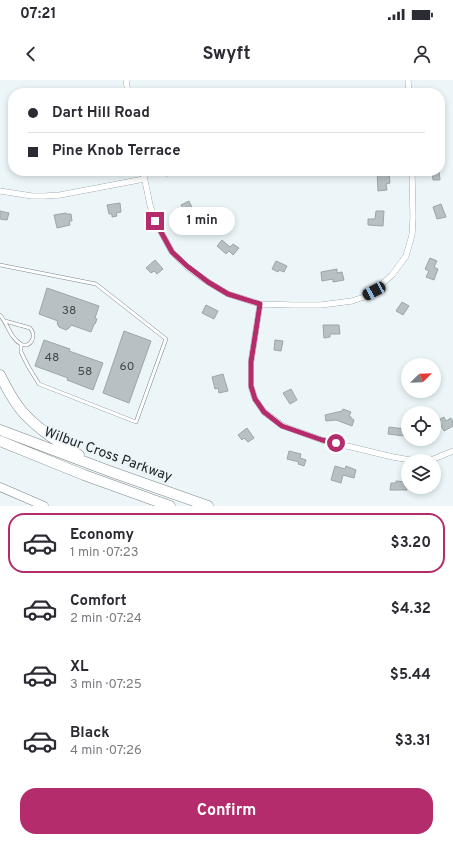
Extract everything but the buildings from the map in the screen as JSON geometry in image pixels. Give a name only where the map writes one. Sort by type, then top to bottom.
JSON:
[{"type":"highway","points":[[0,375],[20,409],[31,421],[72,451],[109,471]]},
{"type":"highway","name":"Wilbur Cross Parkway","points":[[0,430],[208,506]]},
{"type":"highway","name":"Wilbur Cross Parkway","points":[[0,441],[84,475],[170,506]]},
{"type":"street","points":[[144,176],[155,221],[172,252],[187,266],[208,282],[228,294],[260,304],[292,305],[321,305],[352,301],[364,297],[374,291],[392,275],[406,256],[412,235],[412,176]]},
{"type":"street","points":[[0,191],[32,196],[45,196],[144,179]]},
{"type":"street","points":[[260,304],[251,362],[251,386],[255,399],[264,412],[282,426],[322,440],[410,460],[431,460],[453,452]]},
{"type":"street","points":[[0,487],[44,506]]},
{"type":"lane","points":[[0,265],[96,284],[166,339],[136,422],[39,384],[21,352],[21,344]]},
{"type":"lane","points":[[0,315],[15,339],[21,344],[25,345],[31,341],[33,334],[30,328],[5,321]]},
{"type":"route","points":[[155,221],[172,252],[187,266],[208,282],[228,294],[260,304],[251,362],[251,386],[255,399],[264,412],[282,426],[322,440],[336,443]]}]
